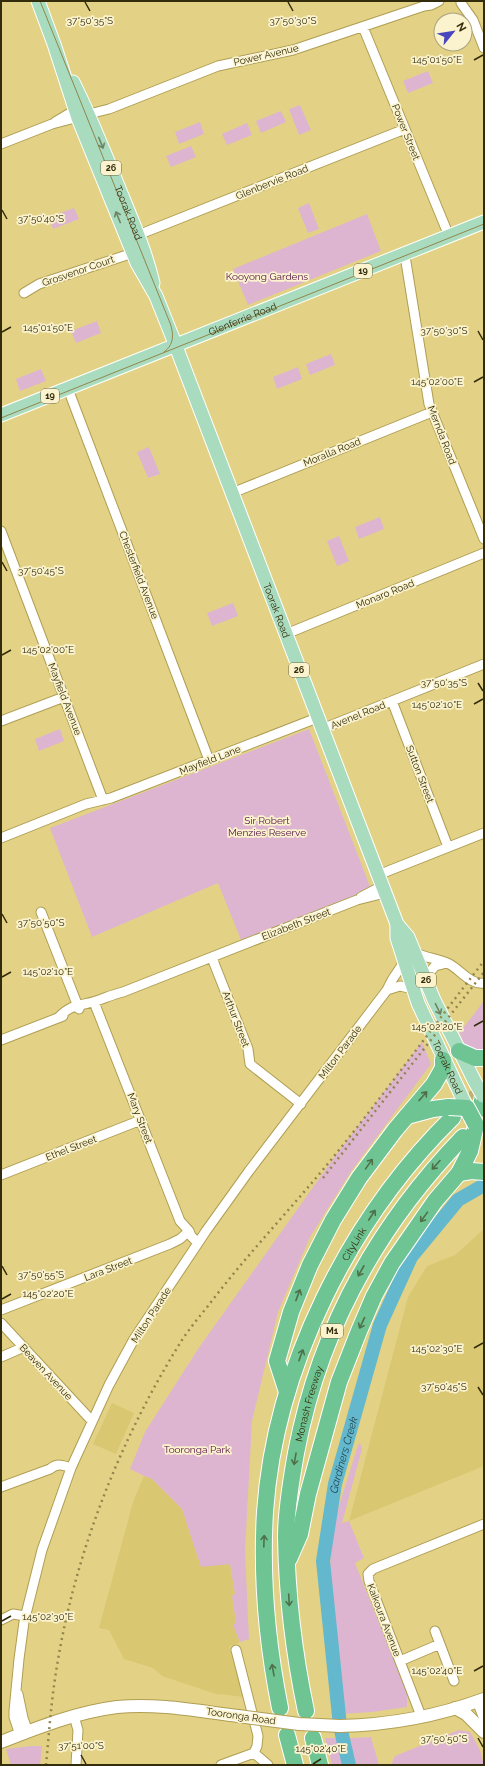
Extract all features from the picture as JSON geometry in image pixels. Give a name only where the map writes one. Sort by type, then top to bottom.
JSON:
[{"type":"highway","points":[[459,1050],[475,1058],[484,1058]]},
{"type":"highway","points":[[287,1392],[277,1361],[291,1312],[310,1265],[333,1220],[356,1183],[395,1130],[439,1077],[443,1068],[443,1060]]},
{"type":"highway","points":[[407,1116],[433,1109],[451,1112],[477,1099]]},
{"type":"highway","name":"Toorak Road","points":[[477,1099],[476,1125],[484,1140]]},
{"type":"highway","name":"CityLink","points":[[287,1392],[318,1314],[338,1272],[358,1237],[398,1179],[451,1112]]},
{"type":"highway","points":[[288,1561],[300,1534],[308,1494],[335,1394],[374,1296],[392,1263],[432,1206],[458,1174],[470,1151],[476,1125]]},
{"type":"highway","name":"Monash Freeway","points":[[306,1711],[293,1643],[286,1536],[297,1447],[311,1392],[332,1333],[354,1283],[395,1217],[427,1175],[463,1137]]},
{"type":"highway","points":[[458,1174],[471,1171],[484,1172]]},
{"type":"highway","name":"M1","points":[[280,1708],[269,1645],[265,1611],[263,1563],[268,1485],[276,1436],[287,1392]]},
{"type":"highway","points":[[287,1735],[294,1765]]},
{"type":"highway","points":[[313,1738],[320,1765]]},
{"type":"main road","name":"Toorak Road","points":[[38,1],[54,44],[148,259],[156,296]]},
{"type":"main road","name":"Toorak Road","points":[[84,113],[133,253],[156,296],[176,346],[397,924],[408,937],[425,978],[459,1050],[477,1099]]},
{"type":"main road","name":"Glenferrie Road","points":[[1,415],[484,222]]},
{"type":"main road","name":"Toorak Road","points":[[397,924],[397,938],[413,989],[443,1060],[477,1099]]},
{"type":"main road","name":"Tooronga Road","points":[[1,1742],[74,1716],[118,1707],[147,1706],[194,1710],[319,1725],[384,1724],[455,1708],[481,1700]]},
{"type":"main road","points":[[455,1708],[466,1714],[484,1732]]},
{"type":"street","name":"Power Avenue","points":[[1,144],[84,113],[109,109],[214,68],[293,50],[363,27],[428,3],[431,5],[439,1]]},
{"type":"street","points":[[461,2],[473,20],[484,48]]},
{"type":"street","name":"Power Street","points":[[363,27],[449,236]]},
{"type":"street","name":"Glenbervie Road","points":[[138,235],[405,129]]},
{"type":"street","name":"Grosvenor Court","points":[[24,293],[39,284],[133,253]]},
{"type":"street","name":"Mernda Road","points":[[403,255],[406,262],[432,412],[484,539]]},
{"type":"street","name":"Chesterfield Avenue","points":[[68,389],[209,760]]},
{"type":"street","name":"Moralla Road","points":[[232,492],[432,412]]},
{"type":"street","name":"Mayfield Avenue","points":[[1,531],[103,800]]},
{"type":"street","name":"Monaro Road","points":[[286,634],[484,553]]},
{"type":"street","name":"Avenel Road","points":[[320,723],[392,701],[484,664]]},
{"type":"street","points":[[1,721],[64,697]]},
{"type":"street","name":"Sutton Street","points":[[392,701],[448,848]]},
{"type":"street","name":"Mayfield Lane","points":[[1,838],[86,804],[103,800],[209,760],[320,723]]},
{"type":"street","name":"Elizabeth Street","points":[[2,1039],[58,1017],[78,1007],[95,1004],[198,962],[213,960],[236,947],[357,900],[448,848],[484,833]]},
{"type":"street","points":[[41,912],[78,1007]]},
{"type":"street","points":[[414,952],[425,958],[447,963],[475,982],[484,983]]},
{"type":"street","name":"Arthur Street","points":[[213,960],[248,1049],[250,1064],[301,1104]]},
{"type":"street","name":"Milton Parade","points":[[24,1733],[23,1718],[17,1689],[18,1659],[25,1619],[42,1550],[70,1471],[109,1384],[134,1339],[201,1239],[249,1171],[387,990],[404,962]]},
{"type":"street","points":[[425,978],[435,966],[447,963]]},
{"type":"street","points":[[387,990],[400,986],[413,989]]},
{"type":"street","name":"Mary Street","points":[[95,1004],[180,1221],[189,1231]]},
{"type":"street","name":"Ethel Street","points":[[1,1175],[141,1120]]},
{"type":"street","points":[[189,1231],[194,1231],[201,1239]]},
{"type":"street","name":"Lara Street","points":[[1,1310],[170,1244],[180,1239],[189,1231]]},
{"type":"street","name":"Beaven Avenue","points":[[1,1323],[92,1421]]},
{"type":"street","points":[[1,1357],[24,1347]]},
{"type":"street","points":[[1,1487],[58,1465],[70,1471]]},
{"type":"street","name":"Kaikoura Avenue","points":[[421,1716],[369,1581],[368,1578],[370,1571],[484,1524]]},
{"type":"street","points":[[2,1619],[13,1614],[25,1619]]},
{"type":"street","points":[[435,1631],[454,1682]]},
{"type":"street","points":[[400,1661],[440,1644]]},
{"type":"street","points":[[221,1765],[254,1753],[257,1746],[258,1736],[236,1650]]},
{"type":"street","points":[[481,1700],[484,1719]]},
{"type":"street","points":[[74,1716],[78,1730],[76,1765]]},
{"type":"street","points":[[254,1753],[268,1765]]},
{"type":"shaded area","points":[[484,1229],[484,1466],[349,1521],[408,1297],[427,1266],[455,1255]]},
{"type":"shaded area","points":[[112,1403],[134,1413],[116,1454],[93,1444]]},
{"type":"shaded area","points":[[144,1476],[152,1479],[182,1509],[201,1566],[230,1564],[235,1594],[232,1596],[236,1622],[234,1625],[240,1642],[229,1647],[244,1697],[219,1695],[162,1676],[153,1668],[124,1659],[109,1630],[99,1628],[133,1502]]},
{"type":"green space","points":[[428,71],[433,83],[408,93],[403,81]]},
{"type":"green space","points":[[300,105],[311,130],[299,135],[289,109]]},
{"type":"green space","points":[[281,111],[286,122],[261,133],[256,121]]},
{"type":"green space","points":[[200,122],[204,134],[179,144],[175,132]]},
{"type":"green space","points":[[247,123],[252,135],[227,145],[222,134]]},
{"type":"green space","points":[[191,146],[196,157],[171,167],[166,156]]},
{"type":"green space","points":[[309,203],[319,229],[308,233],[298,208]]},
{"type":"green space","points":[[74,208],[79,219],[53,229],[49,217]]},
{"type":"green space","name":"Kooyong Gardens","points":[[367,214],[381,251],[248,305],[233,269]]},
{"type":"green space","points":[[97,321],[101,333],[76,343],[71,331]]},
{"type":"green space","points":[[331,354],[335,365],[310,375],[306,364]]},
{"type":"green space","points":[[298,367],[302,379],[277,389],[273,377]]},
{"type":"green space","points":[[41,369],[46,381],[20,391],[16,379]]},
{"type":"green space","points":[[149,447],[160,474],[148,478],[137,452]]},
{"type":"green space","points":[[380,517],[384,529],[359,539],[355,527]]},
{"type":"green space","points":[[339,536],[349,561],[337,566],[327,541]]},
{"type":"green space","points":[[233,603],[238,616],[212,626],[207,613]]},
{"type":"green space","points":[[60,729],[64,741],[39,751],[35,739]]},
{"type":"green space","name":"Sir Robert Menzies Reserve","points":[[309,729],[371,889],[241,940],[218,883],[92,937],[50,828]]},
{"type":"green space","points":[[484,1001],[484,1052],[475,1050],[465,1044],[460,1032]]},
{"type":"green space","name":"Tooronga Park","points":[[422,1042],[431,1064],[352,1170],[310,1237],[278,1312],[252,1421],[245,1551],[249,1639],[240,1642],[233,1625],[236,1622],[232,1596],[235,1594],[230,1564],[201,1567],[182,1509],[152,1479],[130,1469],[145,1432],[198,1349],[333,1159]]},
{"type":"green space","points":[[360,1443],[362,1449],[342,1523],[349,1521],[364,1558],[355,1563],[407,1693],[407,1707],[343,1714],[330,1570],[331,1543],[338,1509],[358,1445]]},
{"type":"green space","points":[[459,1730],[470,1732],[480,1750],[484,1765],[391,1765],[395,1756]]},
{"type":"green space","points":[[371,1737],[379,1765],[332,1765],[325,1738]]},
{"type":"green space","points":[[42,1746],[40,1765],[11,1765],[6,1749]]},
{"type":"waterway","name":"Gardiners Creek","points":[[349,1765],[340,1726],[323,1561],[335,1484],[380,1325],[411,1257],[458,1200],[484,1185]]},
{"type":"tunnel","points":[[455,1116],[484,1089]]},
{"type":"tram line","points":[[40,1],[170,323],[172,339],[170,346],[164,352]]},
{"type":"tram line","points":[[1,418],[484,224]]},
{"type":"railway","points":[[46,1765],[51,1707],[64,1628],[87,1542],[102,1499],[120,1458],[139,1417],[160,1378],[182,1340],[195,1323],[237,1270],[346,1141],[484,961]]},
{"type":"railway","points":[[323,1178],[484,972]]}]
